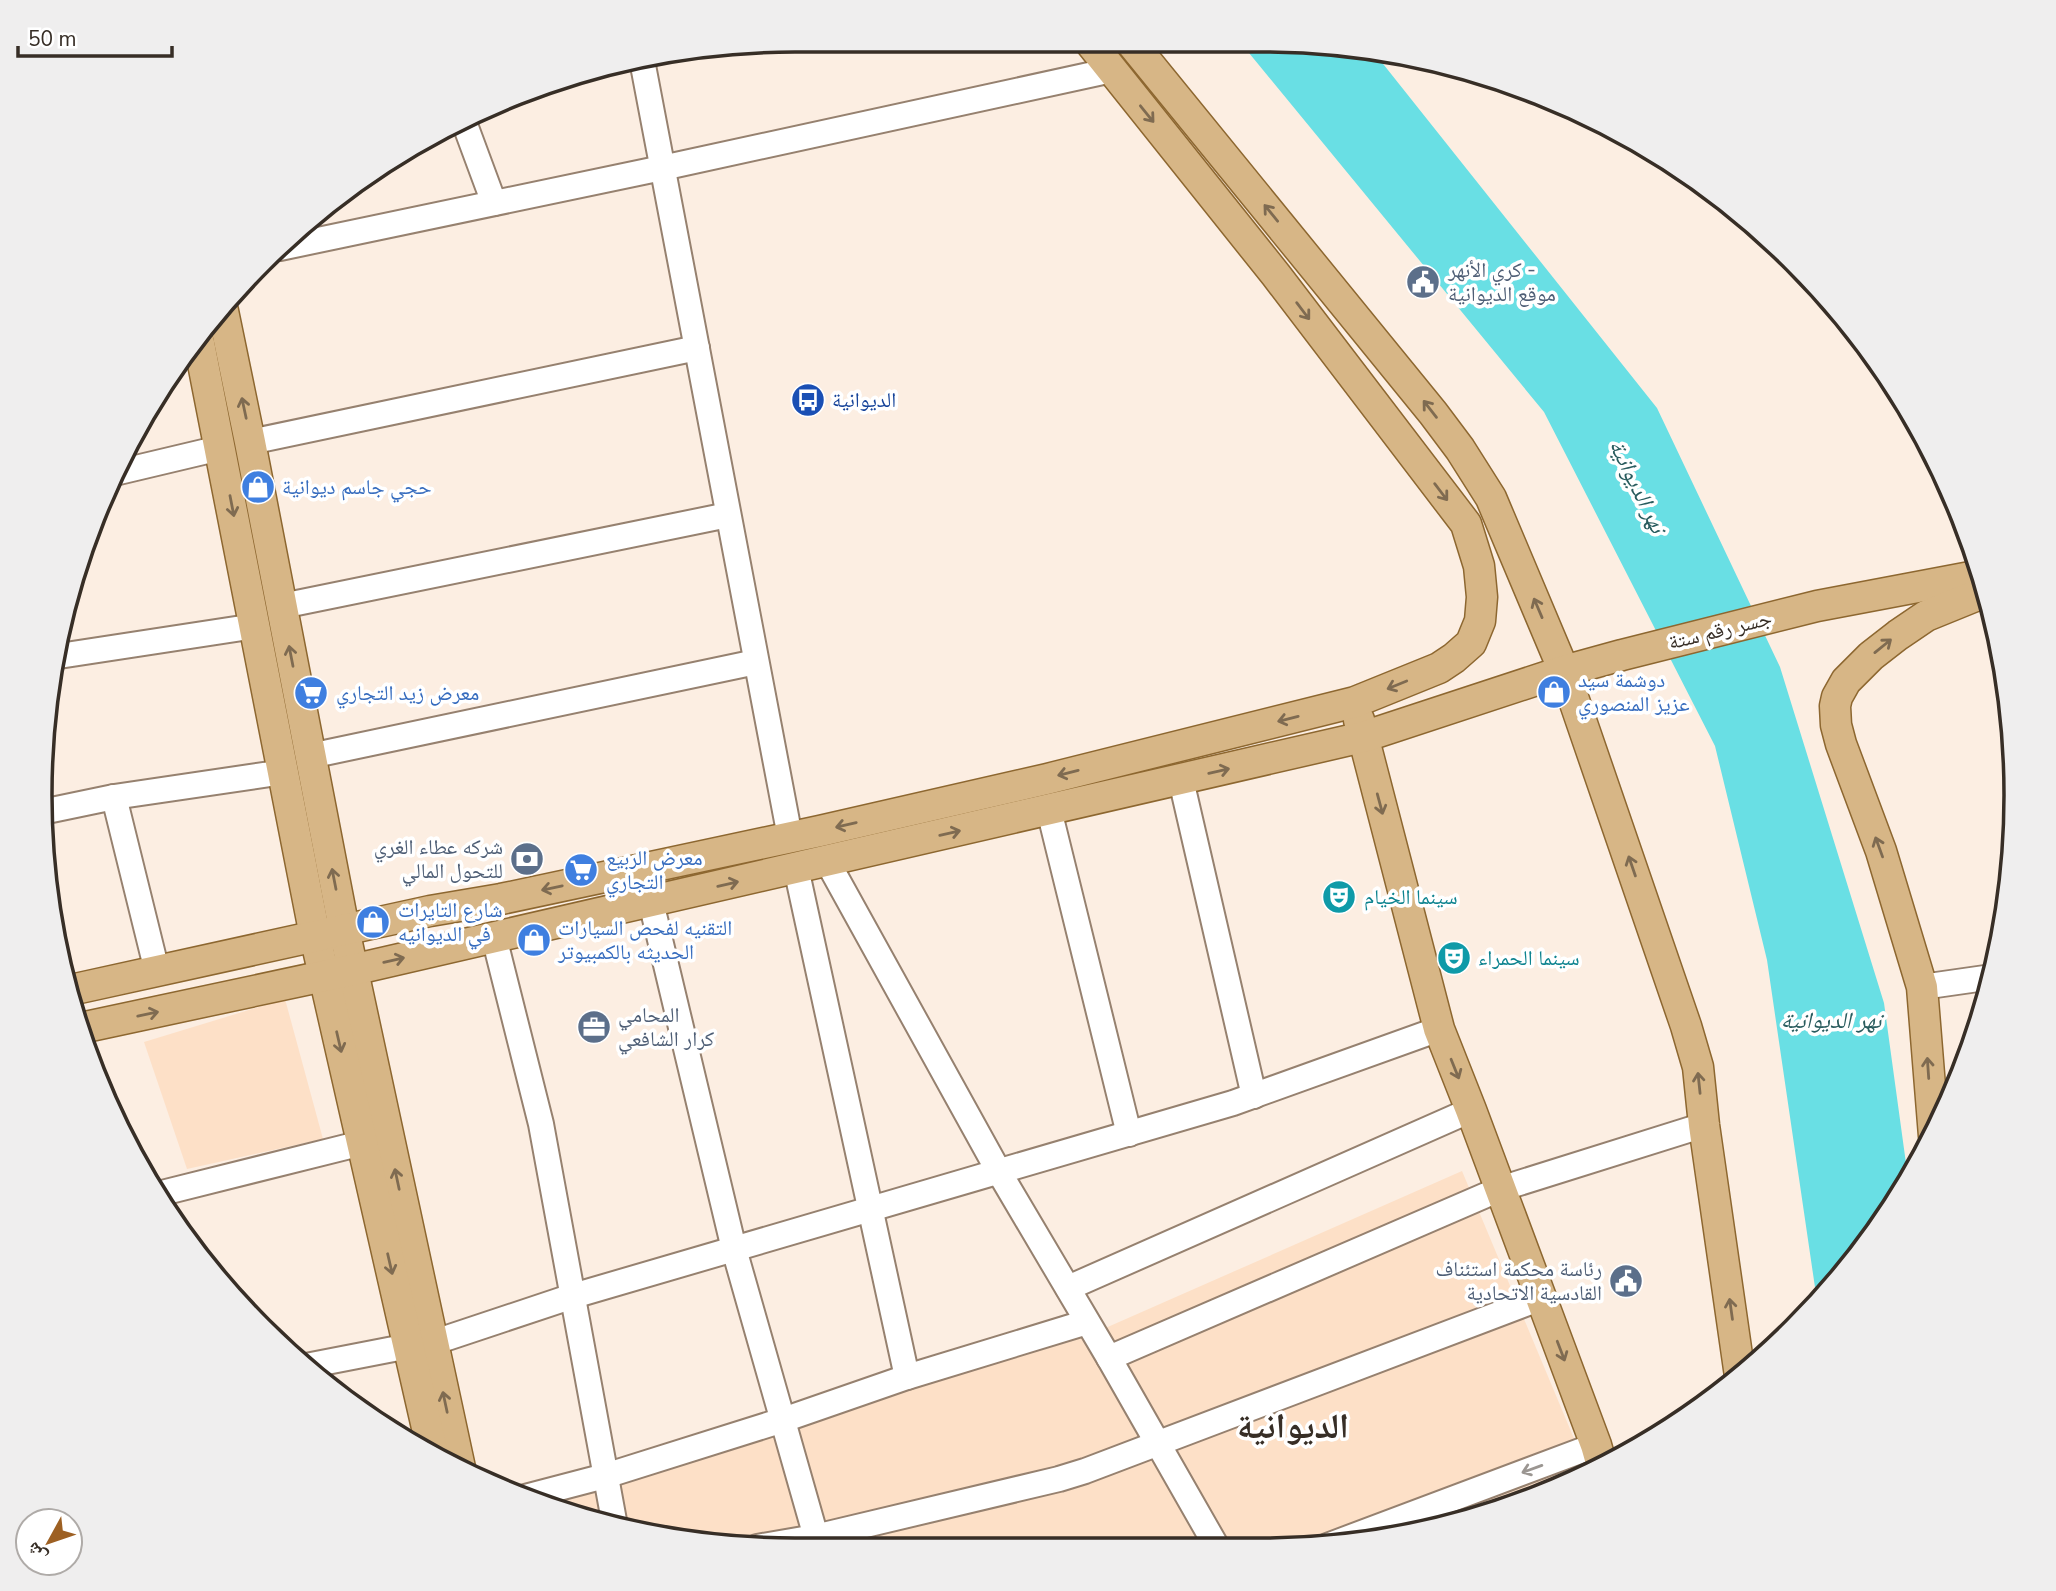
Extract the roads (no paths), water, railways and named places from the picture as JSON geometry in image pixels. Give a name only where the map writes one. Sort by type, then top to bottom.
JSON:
[{"type":"main road","points":[[78,988],[430,911],[514,896],[790,837],[1047,779],[1355,702],[1439,668],[1471,643],[1480,621],[1482,597],[1479,566],[1466,524],[1276,275],[1098,52]]},
{"type":"main road","points":[[1139,52],[1440,422],[1491,498],[1564,671],[1698,1067],[1739,1363]]},
{"type":"main road","points":[[1276,275],[1304,253]]},
{"type":"main road","points":[[225,320],[310,756],[330,933]]},
{"type":"main road","points":[[201,351],[284,772],[330,933],[421,1344],[432,1443]]},
{"type":"main road","points":[[1907,588],[1968,569]]},
{"type":"main road","points":[[1907,588],[1970,577]]},
{"type":"main road","name":"جسر رقم ستة","points":[[90,1026],[651,902],[1363,737],[1564,671],[1622,655],[1817,606],[1907,588]]},
{"type":"main road","points":[[1932,1113],[1922,987],[1881,852],[1841,744],[1835,706],[1846,681],[1871,656],[1926,616],[1976,596]]},
{"type":"main road","points":[[1355,702],[1439,1029],[1600,1455]]},
{"type":"main road","points":[[338,973],[362,1143],[456,1456]]},
{"type":"street","points":[[644,69],[790,837]]},
{"type":"street","points":[[299,243],[662,168],[1112,70]]},
{"type":"street","points":[[467,129],[494,203]]},
{"type":"street","points":[[250,442],[697,348]]},
{"type":"street","points":[[128,470],[220,449]]},
{"type":"street","points":[[282,607],[728,515]]},
{"type":"street","points":[[66,655],[255,626]]},
{"type":"street","points":[[310,756],[756,662]]},
{"type":"street","points":[[53,810],[114,797],[284,772]]},
{"type":"street","points":[[1181,780],[1254,1096]]},
{"type":"street","points":[[114,797],[157,971]]},
{"type":"street","points":[[1049,810],[1129,1134]]},
{"type":"street","points":[[827,861],[999,1172],[1212,1538]]},
{"type":"street","points":[[796,868],[907,1377]]},
{"type":"street","points":[[651,902],[734,1249],[815,1538]]},
{"type":"street","points":[[494,937],[541,1124],[613,1515]]},
{"type":"street","points":[[1922,987],[1980,979]]},
{"type":"street","points":[[318,1364],[421,1344],[573,1296],[1129,1134],[1254,1096],[1439,1029]]},
{"type":"street","points":[[1068,1288],[1471,1110]]},
{"type":"street","points":[[1109,1357],[1500,1189],[1704,1125]]},
{"type":"street","points":[[168,1192],[362,1143]]},
{"type":"street","points":[[839,1538],[1059,1479],[1159,1444],[1541,1298]]},
{"type":"street","points":[[540,1493],[605,1476],[783,1420],[907,1377],[1087,1322]]},
{"type":"street","points":[[1381,1528],[1600,1455]]},
{"type":"water","name":"نهر الديوانية","points":[[1248,52],[1309,54],[1383,63],[1657,408],[1780,667],[1884,1003],[1906,1163],[1850,1248],[1815,1289],[1767,960],[1715,746],[1544,412]]},
{"type":"place","name":"كري الأنهر - موقع الديوانية","points":[[1423,282]]},
{"type":"place","name":"الديوانية","points":[[808,400]]},
{"type":"place","name":"حجي جاسم ديوانية","points":[[258,487]]},
{"type":"place","name":"دوشمة سيد عزيز المنصوري","points":[[1554,692]]},
{"type":"place","name":"معرض زيد التجاري","points":[[311,693]]},
{"type":"place","name":"شركه عطاء الغري للتحول المالي","points":[[527,859]]},
{"type":"place","name":"معرض الربيع التجاري","points":[[581,870]]},
{"type":"place","name":"سينما الخيام","points":[[1339,897]]},
{"type":"place","name":"شارع التايرات في الديوانيه","points":[[373,922]]},
{"type":"place","name":"التقنيه لفحص السيارات الحديثه بالكمبيوتر","points":[[534,940]]},
{"type":"place","name":"سينما الحمراء","points":[[1454,958]]},
{"type":"place","name":"المحامي كرار الشافعي","points":[[594,1027]]},
{"type":"place","name":"رئاسة محكمة استئناف القادسية الاتحادية","points":[[1626,1281]]},
{"type":"district","name":"الديوانية","points":[[1293,1426]]}]
